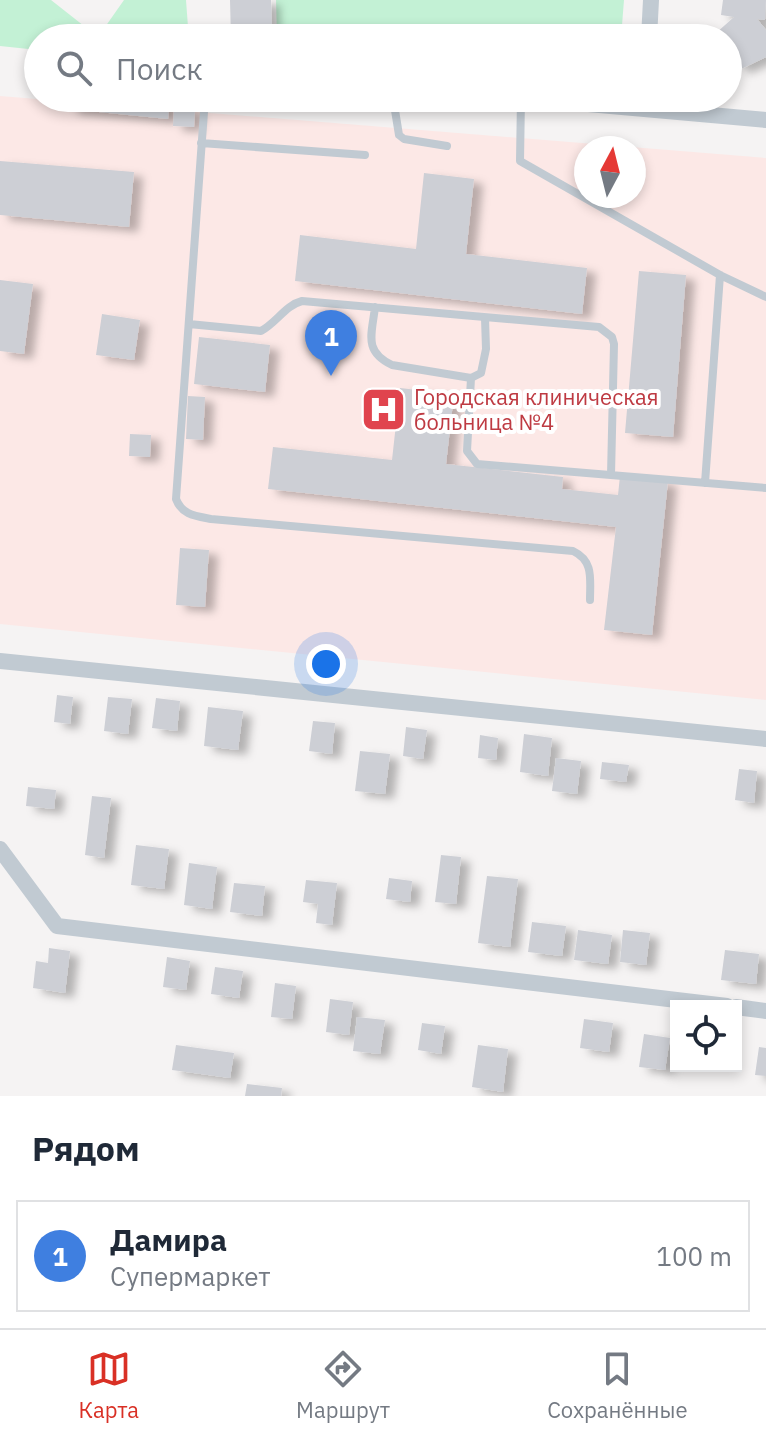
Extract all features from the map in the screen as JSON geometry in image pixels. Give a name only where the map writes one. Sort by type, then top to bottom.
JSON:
[{"type":"street","points":[[650,24],[651,0]]},
{"type":"street","points":[[720,112],[766,120]]},
{"type":"street","points":[[0,661],[766,739]]},
{"type":"street","points":[[0,849],[57,926],[677,1000]]},
{"type":"street","points":[[742,1008],[766,1011]]},
{"type":"lane","points":[[204,112],[176,499],[179,508],[191,515],[211,519],[573,551],[583,556],[590,566],[590,600]]},
{"type":"lane","points":[[395,112],[399,135],[404,139],[447,146]]},
{"type":"lane","points":[[521,112],[520,161],[720,275],[766,297]]},
{"type":"lane","points":[[201,143],[365,155]]},
{"type":"lane","points":[[705,483],[720,275]]},
{"type":"lane","points":[[189,324],[261,331],[296,303],[599,327],[612,337],[611,475]]},
{"type":"lane","points":[[375,307],[371,345],[380,359],[392,365],[471,378],[481,373],[484,365],[485,318]]},
{"type":"lane","points":[[471,378],[467,451],[477,464],[766,488]]},
{"type":"shaded area","name":"Городская клиническая больница №4","points":[[0,96],[24,98],[24,112],[198,112],[574,142],[574,208],[646,208],[646,148],[766,158],[766,700],[0,624]]},
{"type":"green space","points":[[0,0],[51,0],[81,24],[24,24],[24,49],[0,46]]},
{"type":"green space","points":[[124,0],[186,0],[188,24],[107,24]]},
{"type":"green space","points":[[276,0],[624,0],[622,24],[277,24]]},
{"type":"building","points":[[230,0],[271,0],[272,24],[231,24]]},
{"type":"building","points":[[723,0],[766,0],[765,20],[757,19],[766,30],[766,57],[742,69],[742,24],[726,24],[734,17],[721,15]]},
{"type":"building","points":[[99,112],[169,112],[168,119]]},
{"type":"building","points":[[174,112],[195,112],[194,127],[173,126]]},
{"type":"building","points":[[0,161],[134,172],[129,227],[0,215]]},
{"type":"building","points":[[424,173],[474,179],[466,254],[587,268],[582,314],[295,281],[300,235],[416,249]]},
{"type":"building","points":[[639,271],[686,275],[673,437],[625,433]]},
{"type":"building","points":[[0,280],[33,284],[24,354],[0,351]]},
{"type":"building","points":[[102,314],[140,320],[134,360],[96,355]]},
{"type":"building","points":[[199,337],[270,345],[265,392],[194,384]]},
{"type":"building","points":[[400,388],[454,394],[446,464],[563,477],[562,489],[618,495],[620,476],[668,481],[652,635],[604,630],[616,527],[268,489],[273,447],[392,460]]},
{"type":"building","points":[[188,396],[205,397],[203,440],[186,439]]},
{"type":"building","points":[[130,434],[151,435],[150,457],[129,456]]},
{"type":"building","points":[[180,548],[209,550],[205,607],[176,605]]},
{"type":"building","points":[[57,695],[73,697],[70,724],[54,722]]},
{"type":"building","points":[[108,697],[132,699],[128,734],[104,731]]},
{"type":"building","points":[[156,698],[180,701],[177,731],[152,728]]},
{"type":"building","points":[[208,707],[243,711],[238,750],[204,746]]},
{"type":"building","points":[[313,721],[335,723],[332,754],[309,751]]},
{"type":"building","points":[[406,727],[427,730],[423,759],[403,756]]},
{"type":"building","points":[[524,734],[552,738],[548,776],[520,772]]},
{"type":"building","points":[[480,735],[498,738],[496,760],[478,758]]},
{"type":"building","points":[[360,751],[390,754],[385,794],[355,791]]},
{"type":"building","points":[[556,758],[581,761],[577,794],[552,791]]},
{"type":"building","points":[[602,762],[629,765],[626,782],[600,779]]},
{"type":"building","points":[[739,769],[757,771],[754,803],[735,800]]},
{"type":"building","points":[[28,787],[56,790],[54,809],[26,806]]},
{"type":"building","points":[[92,796],[111,798],[104,858],[85,855]]},
{"type":"building","points":[[136,845],[169,849],[164,889],[131,885]]},
{"type":"building","points":[[441,855],[461,857],[456,904],[435,902]]},
{"type":"building","points":[[189,863],[217,867],[212,909],[184,905]]},
{"type":"building","points":[[487,876],[518,879],[510,947],[478,943]]},
{"type":"building","points":[[389,878],[412,881],[410,902],[386,899]]},
{"type":"building","points":[[306,880],[337,883],[332,925],[316,923],[318,904],[303,902]]},
{"type":"building","points":[[234,883],[265,886],[262,916],[230,912]]},
{"type":"building","points":[[532,922],[566,926],[562,956],[528,952]]},
{"type":"building","points":[[578,930],[612,935],[608,964],[574,960]]},
{"type":"building","points":[[623,930],[650,933],[646,965],[620,962]]},
{"type":"building","points":[[49,948],[70,951],[65,993],[33,988],[36,961],[48,963]]},
{"type":"building","points":[[725,950],[759,954],[756,984],[721,980]]},
{"type":"building","points":[[167,957],[190,961],[186,990],[163,987]]},
{"type":"building","points":[[215,967],[243,971],[239,998],[211,994]]},
{"type":"building","points":[[275,983],[296,986],[292,1019],[271,1017]]},
{"type":"building","points":[[330,999],[353,1002],[349,1035],[326,1032]]},
{"type":"building","points":[[357,1017],[385,1020],[380,1054],[353,1051]]},
{"type":"building","points":[[584,1019],[613,1023],[609,1052],[580,1048]]},
{"type":"building","points":[[422,1023],[445,1026],[441,1054],[418,1050]]},
{"type":"building","points":[[644,1034],[670,1038],[665,1070],[639,1067]]},
{"type":"building","points":[[176,1045],[234,1053],[230,1078],[172,1070]]},
{"type":"building","points":[[478,1045],[508,1049],[503,1092],[472,1087]]},
{"type":"building","points":[[759,1047],[766,1048],[766,1076],[755,1075]]},
{"type":"building","points":[[247,1084],[282,1088],[281,1096],[245,1096]]},
{"type":"place","name":"Дамира","points":[[331,376]]},
{"type":"place","name":"Городская клиническая больница №4","points":[[383,410]]}]
